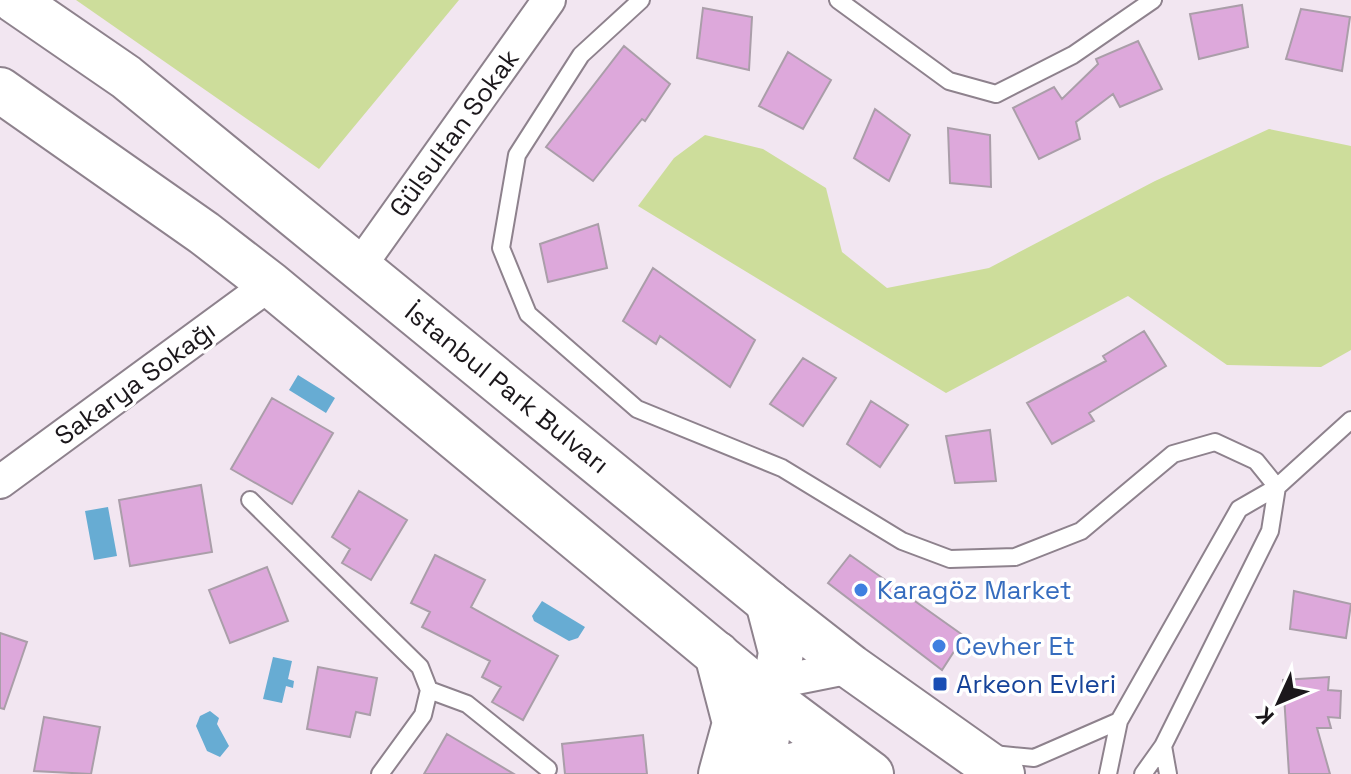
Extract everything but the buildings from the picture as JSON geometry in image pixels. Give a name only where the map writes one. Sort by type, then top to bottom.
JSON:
[{"type":"main road","name":"İstanbul Park Bulvarı","points":[[14,0],[126,77],[768,602],[851,667],[987,763]]},
{"type":"main road","points":[[0,90],[204,233],[270,284],[717,654],[764,703],[871,774]]},
{"type":"main road","points":[[721,774],[764,703],[781,652],[768,602]]},
{"type":"main road","points":[[764,703],[762,774],[806,762],[837,774]]},
{"type":"street","name":"Gülsultan Sokak","points":[[359,267],[549,0]]},
{"type":"street","name":"Sakarya Sokağı","points":[[0,482],[270,284]]},
{"type":"street","points":[[764,703],[791,679],[851,667]]},
{"type":"lane","points":[[641,0],[581,55],[517,155],[501,248],[528,314],[637,409],[782,468],[902,541],[950,559],[1015,557],[1081,531],[1173,454],[1215,442],[1256,461],[1277,487],[1270,531],[1163,746],[1143,774]]},
{"type":"lane","points":[[838,0],[949,81],[996,94],[1073,55],[1153,0]]},
{"type":"lane","points":[[1108,774],[1119,721],[1239,509],[1277,487],[1349,426]]},
{"type":"lane","points":[[250,500],[420,667],[429,690],[423,715],[380,774]]},
{"type":"lane","points":[[429,690],[467,704],[548,769]]},
{"type":"lane","points":[[987,763],[1034,758],[1119,721]]},
{"type":"lane","points":[[1163,746],[1168,774]]},
{"type":"green space","points":[[76,0],[459,0],[319,169]]},
{"type":"green space","points":[[1269,129],[1351,146],[1351,350],[1321,367],[1227,365],[1128,296],[946,393],[638,206],[674,158],[705,135],[763,149],[826,188],[842,252],[887,288],[989,268],[1155,181]]},
{"type":"water","points":[[298,375],[335,398],[326,413],[289,390]]},
{"type":"water","points":[[108,507],[117,556],[94,560],[85,511]]},
{"type":"water","points":[[542,601],[585,627],[578,638],[569,641],[534,621],[532,616]]},
{"type":"water","points":[[273,657],[292,661],[288,679],[294,681],[293,688],[286,686],[282,703],[263,699]]},
{"type":"water","points":[[210,711],[219,718],[217,724],[229,746],[220,757],[207,751],[196,726],[200,716]]},
{"type":"place","name":"Karagöz Market","points":[[861,590]]},
{"type":"place","name":"Cevher Et","points":[[939,646]]},
{"type":"place","name":"Arkeon Evleri","points":[[940,684]]}]
